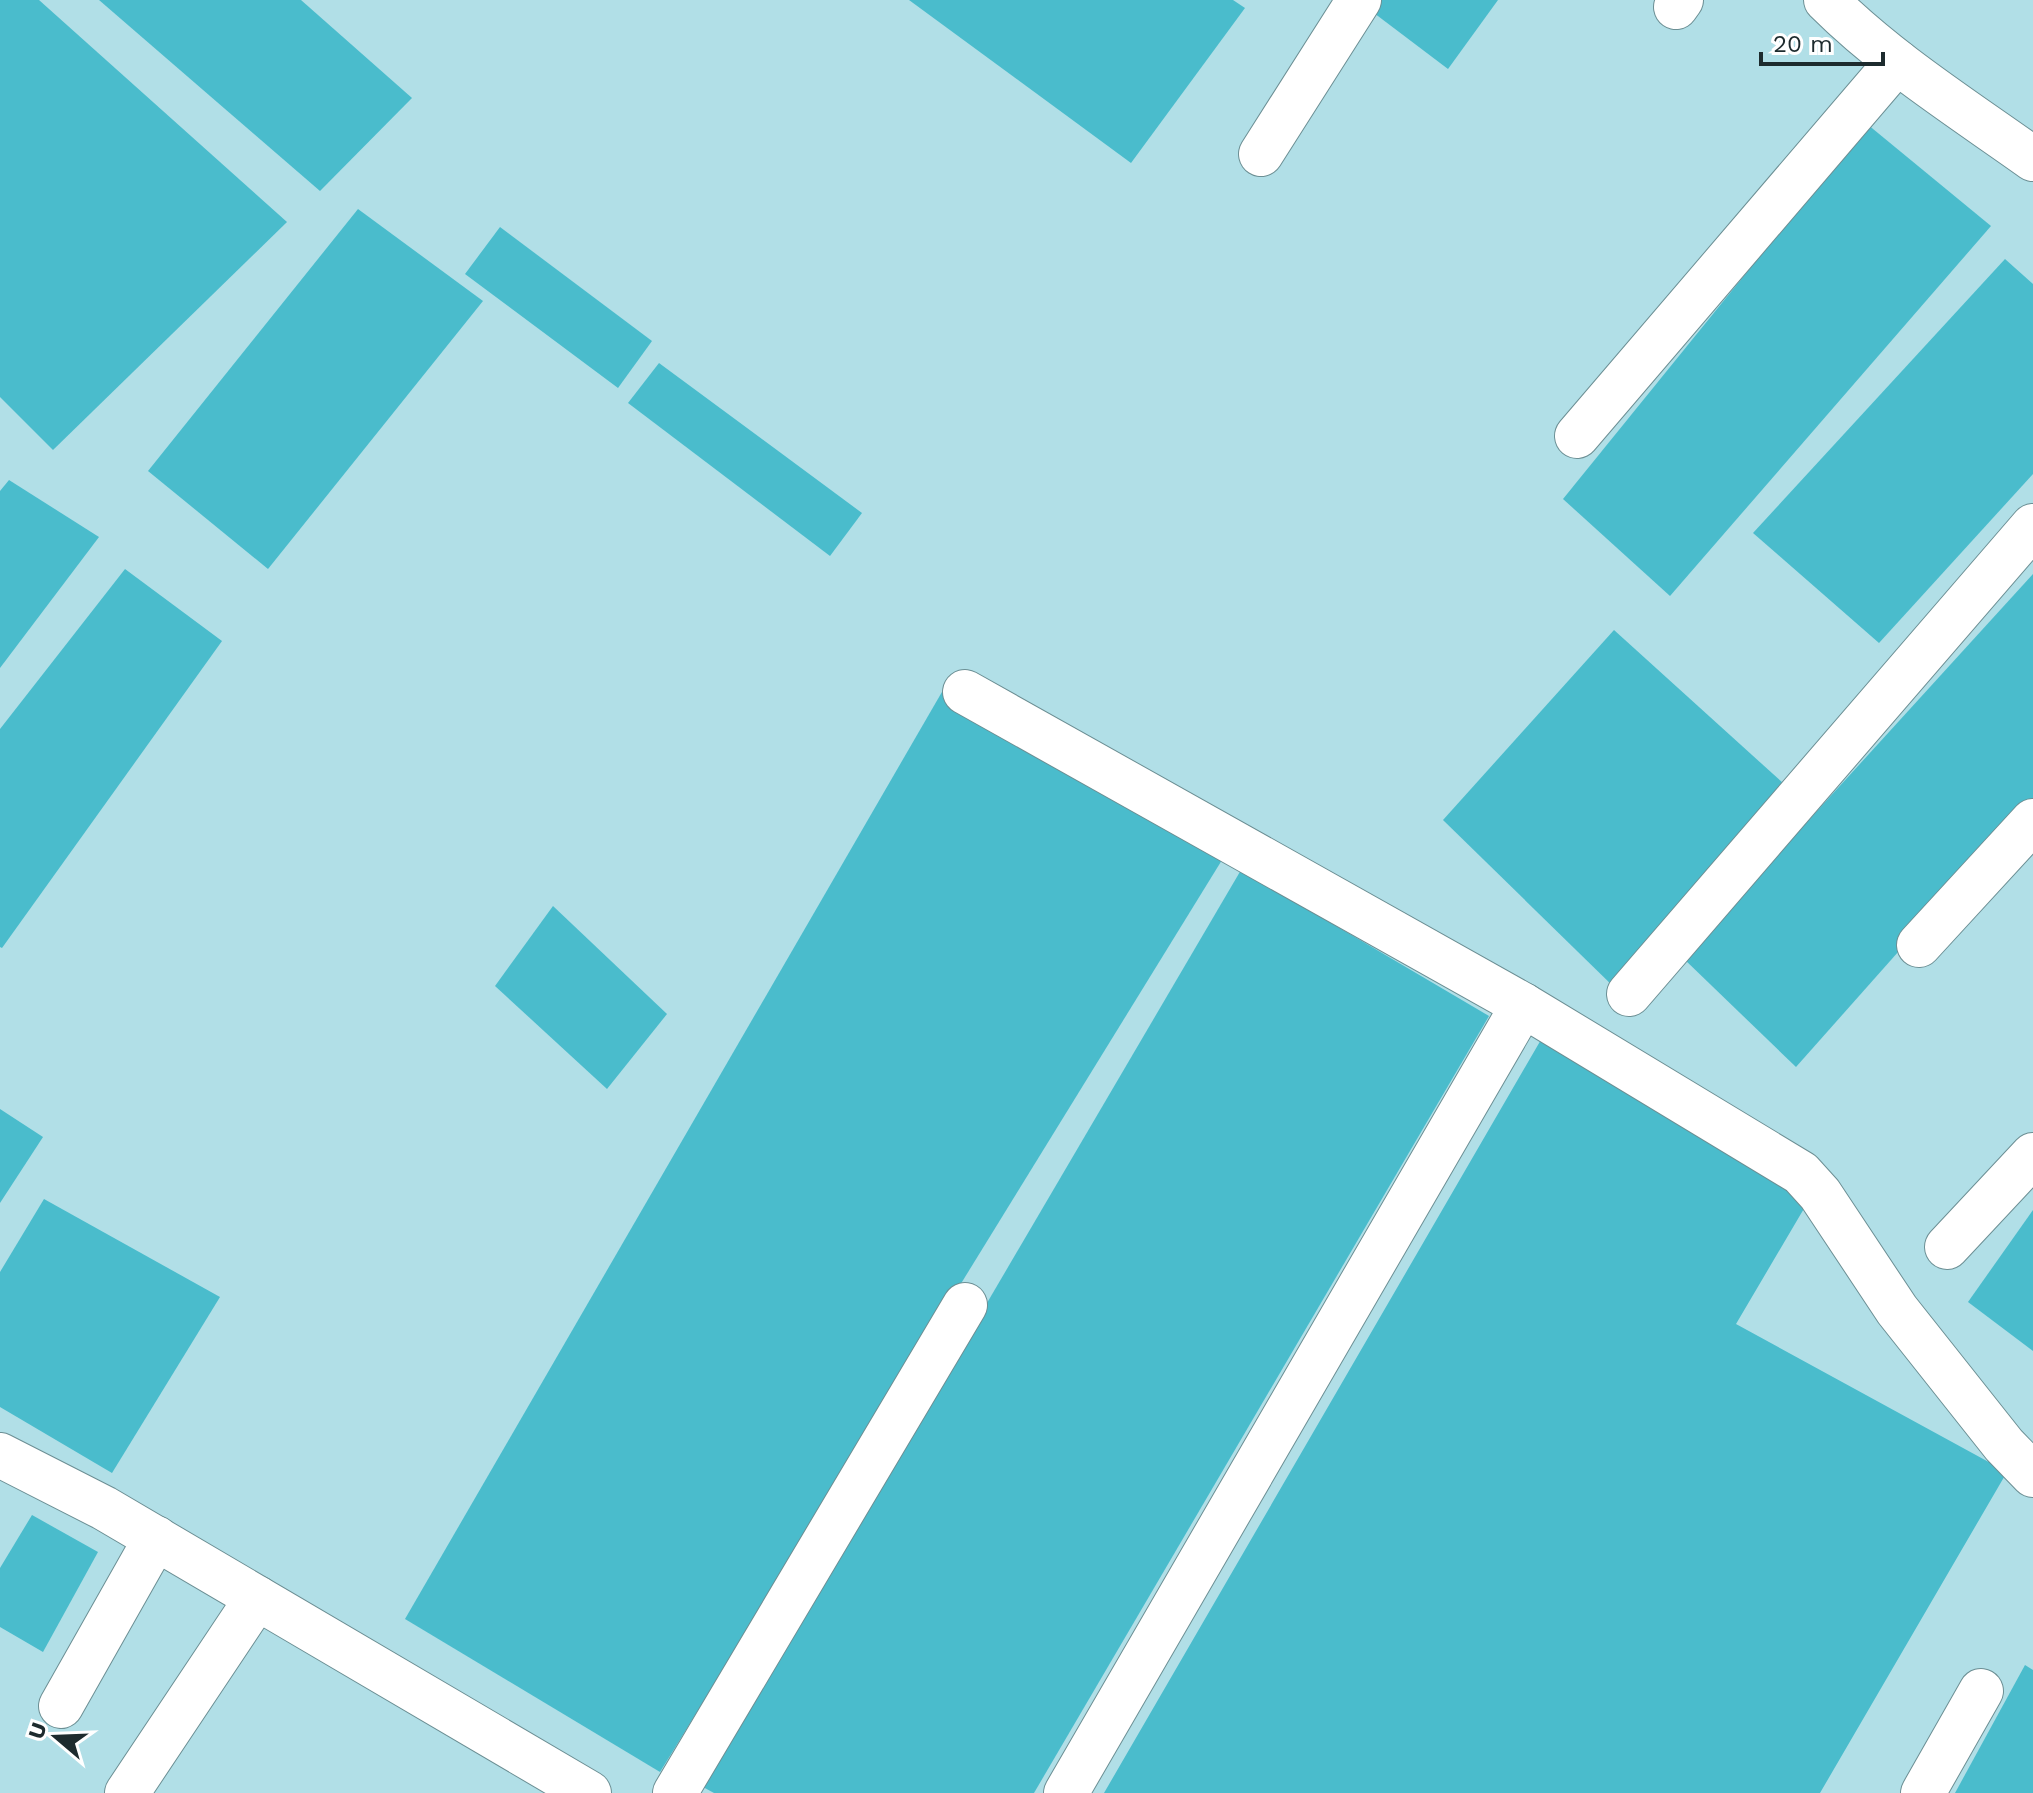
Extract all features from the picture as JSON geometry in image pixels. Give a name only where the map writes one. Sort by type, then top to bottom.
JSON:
[{"type":"main road","points":[[1261,154],[1359,0]]},
{"type":"main road","points":[[1826,0],[1897,62],[2033,159]]},
{"type":"main road","points":[[1577,436],[1897,62]]},
{"type":"main road","points":[[1629,994],[2033,526]]},
{"type":"main road","points":[[965,692],[1523,1005],[1801,1173],[1820,1194],[1897,1310],[2004,1445],[2033,1475]]},
{"type":"main road","points":[[1919,945],[2033,821]]},
{"type":"main road","points":[[1066,1793],[1523,1005]]},
{"type":"main road","points":[[1947,1247],[2033,1155]]},
{"type":"main road","points":[[675,1793],[965,1305]]},
{"type":"main road","points":[[0,1455],[104,1508],[589,1793]]},
{"type":"main road","points":[[61,1706],[156,1538]]},
{"type":"main road","points":[[127,1793],[257,1598]]},
{"type":"main road","points":[[1923,1793],[1981,1691]]},
{"type":"shaded area","points":[[0,0],[2033,0],[2033,1793],[0,1793]]},
{"type":"building","points":[[0,0],[39,0],[287,222],[53,450],[0,397]]},
{"type":"building","points":[[99,0],[301,0],[412,98],[320,191]]},
{"type":"building","points":[[909,0],[1233,0],[1245,8],[1131,163]]},
{"type":"building","points":[[1371,0],[1498,0],[1448,69],[1366,7]]},
{"type":"building","points":[[1867,124],[1991,226],[1670,596],[1563,499]]},
{"type":"building","points":[[358,209],[483,301],[268,569],[148,471]]},
{"type":"building","points":[[500,227],[652,341],[618,388],[465,274]]},
{"type":"building","points":[[2005,259],[2033,284],[2033,474],[1879,643],[1753,533]]},
{"type":"building","points":[[659,363],[862,513],[830,556],[628,403]]},
{"type":"building","points":[[9,480],[99,537],[0,668],[0,491]]},
{"type":"building","points":[[125,569],[222,641],[2,948],[0,729]]},
{"type":"building","points":[[2033,574],[2033,800],[1796,1067],[1683,958]]},
{"type":"building","points":[[1614,630],[1794,793],[1618,991],[1443,820]]},
{"type":"building","points":[[946,685],[1222,860],[660,1772],[405,1619]]},
{"type":"building","points":[[1241,870],[1489,1016],[1034,1793],[714,1793],[703,1787]]},
{"type":"building","points":[[553,906],[667,1014],[607,1089],[495,986]]},
{"type":"building","points":[[1542,1038],[1812,1195],[1736,1324],[2007,1472],[1820,1793],[1104,1793]]},
{"type":"building","points":[[0,1109],[43,1137],[0,1203]]},
{"type":"building","points":[[44,1199],[220,1297],[112,1473],[0,1407],[0,1272]]},
{"type":"building","points":[[2033,1210],[2033,1351],[1968,1302]]},
{"type":"building","points":[[32,1515],[98,1552],[43,1652],[0,1627],[0,1568]]},
{"type":"building","points":[[2025,1665],[2033,1670],[2033,1793],[1955,1793]]}]
